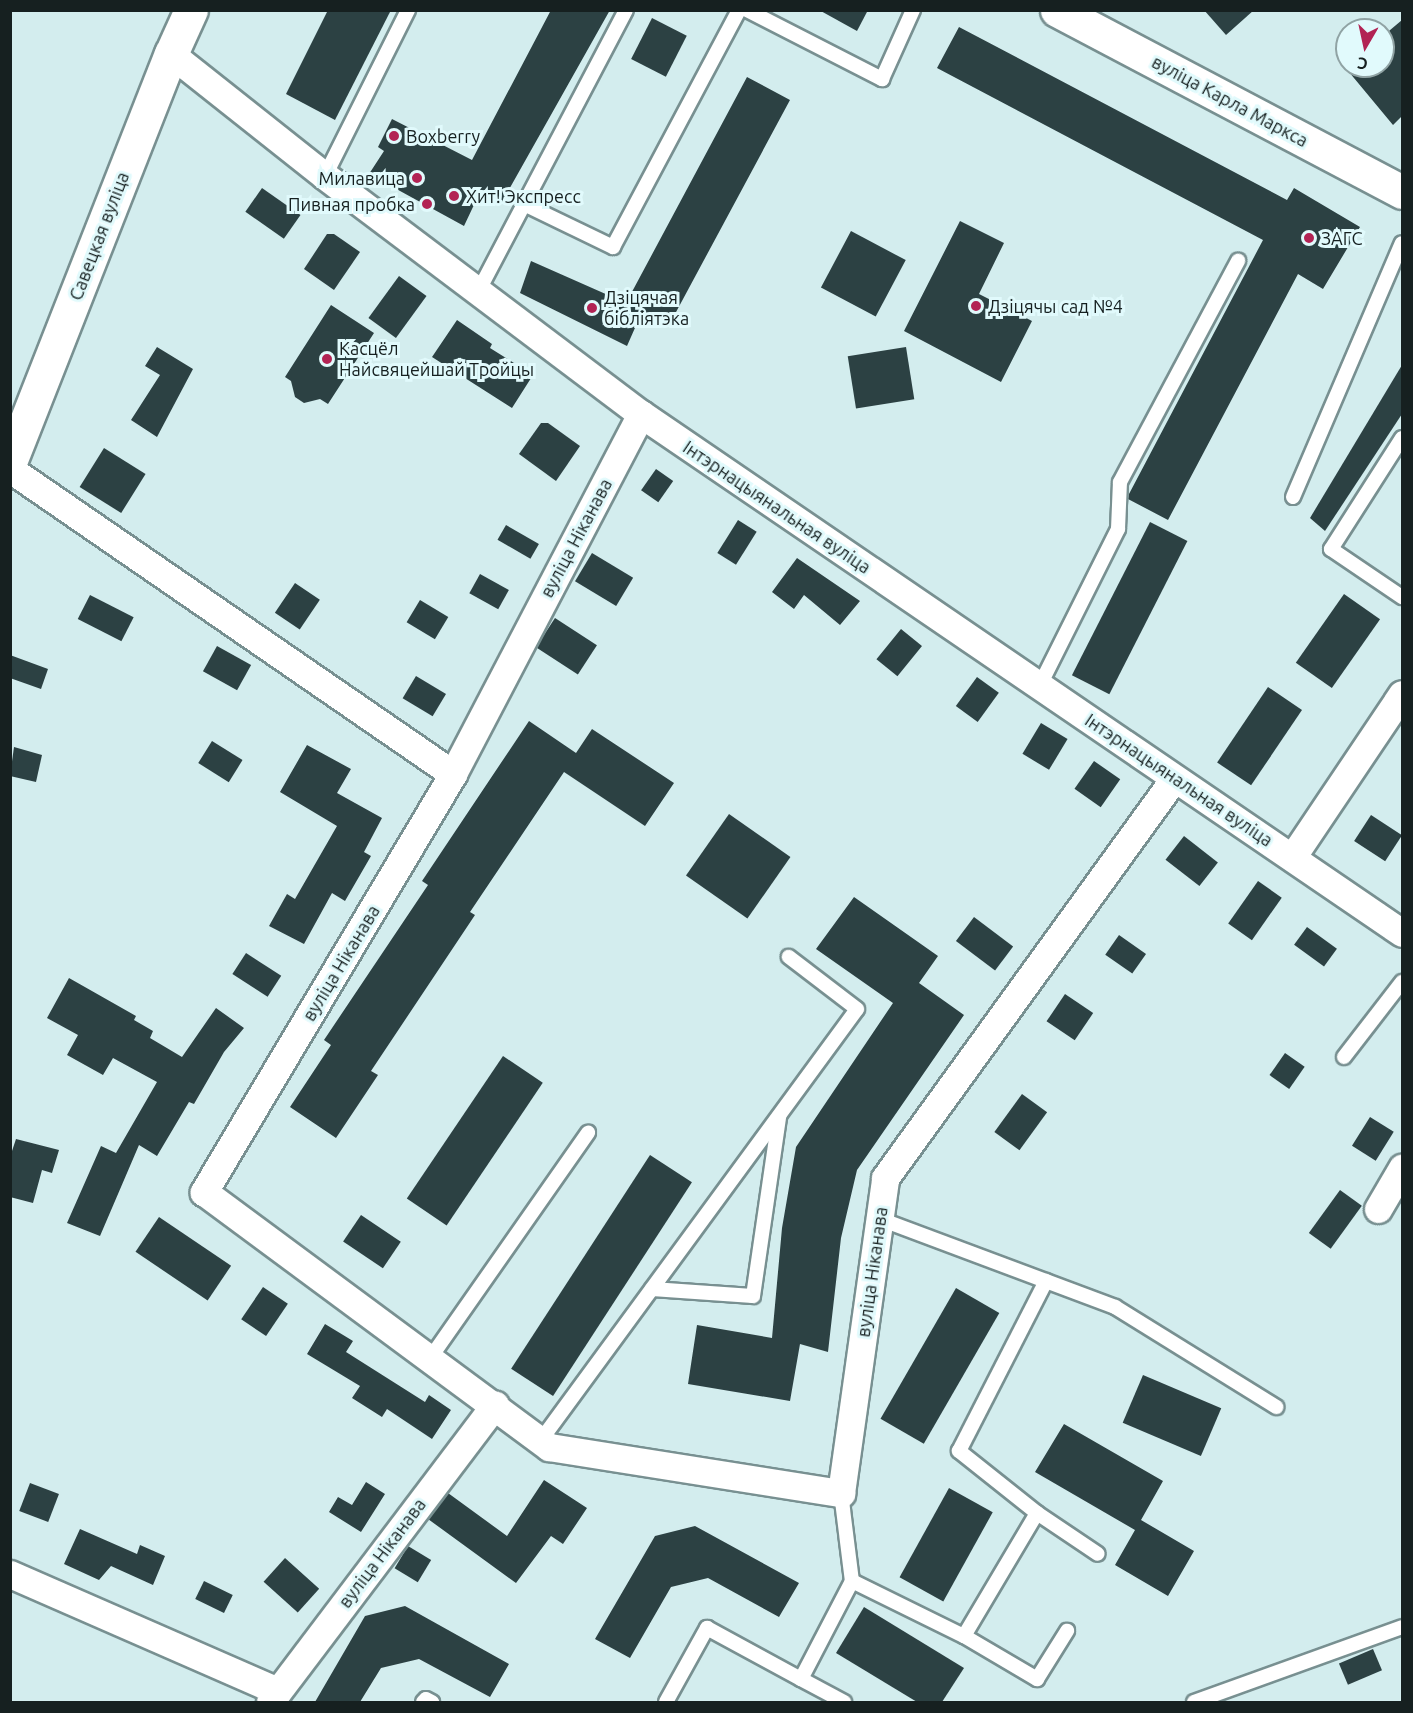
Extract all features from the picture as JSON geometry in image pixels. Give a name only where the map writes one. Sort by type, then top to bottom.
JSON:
[{"type":"main road","name":"Савецкая вуліца","points":[[12,458],[171,54],[191,10]]},
{"type":"main road","name":"вуліца Карла Маркса","points":[[1057,10],[1402,192]]},
{"type":"street","name":"Інтэрнацыянальная вуліца","points":[[171,54],[325,176],[641,414],[1174,779],[1293,856],[1402,933]]},
{"type":"street","name":"вуліца Ніканава","points":[[641,414],[453,774],[204,1192],[541,1440],[560,1449],[841,1493],[885,1178],[1174,779]]},
{"type":"street","points":[[12,458],[453,774]]},
{"type":"street","points":[[1293,856],[1402,694]]},
{"type":"street","points":[[1377,1209],[1402,1168]]},
{"type":"street","name":"вуліца Ніканава","points":[[274,1697],[495,1404]]},
{"type":"street","points":[[10,1574],[274,1697]]},
{"type":"lane","points":[[325,176],[408,10]]},
{"type":"lane","points":[[479,290],[626,10]]},
{"type":"lane","points":[[524,204],[613,247],[739,10]]},
{"type":"lane","points":[[747,10],[882,79],[913,10]]},
{"type":"lane","points":[[1293,497],[1402,243]]},
{"type":"lane","points":[[1039,687],[1118,529],[1120,482],[1238,261]]},
{"type":"lane","points":[[1402,438],[1331,549],[1402,597]]},
{"type":"lane","points":[[541,1440],[857,1009],[789,957]]},
{"type":"lane","points":[[1344,1057],[1402,982]]},
{"type":"lane","points":[[651,1289],[753,1296],[779,1115]]},
{"type":"lane","points":[[431,1357],[588,1133]]},
{"type":"lane","points":[[880,1219],[1115,1307],[1276,1407]]},
{"type":"lane","points":[[1046,1281],[958,1451],[1037,1513],[1098,1554]]},
{"type":"lane","points":[[801,1679],[852,1581],[841,1493]]},
{"type":"lane","points":[[963,1636],[1037,1513]]},
{"type":"lane","points":[[852,1581],[963,1636],[1037,1679],[1067,1631]]},
{"type":"lane","points":[[1194,1702],[1402,1627]]},
{"type":"lane","points":[[666,1702],[707,1628],[844,1702]]},
{"type":"lane","points":[[423,1702],[426,1699],[432,1702]]},
{"type":"building","points":[[328,10],[391,10],[335,120],[286,94]]},
{"type":"building","points":[[551,10],[610,10],[502,202],[481,190],[464,226],[369,174],[384,151],[378,147],[392,119],[472,160]]},
{"type":"building","points":[[819,10],[868,10],[857,31]]},
{"type":"building","points":[[1204,10],[1254,10],[1226,35]]},
{"type":"building","points":[[652,18],[687,36],[666,77],[631,59]]},
{"type":"building","points":[[1402,20],[1402,116],[1393,125],[1354,78],[1395,78],[1395,26]]},
{"type":"building","points":[[959,27],[1287,200],[1294,188],[1360,227],[1323,289],[1298,274],[1168,520],[1128,499],[1129,494],[1263,240],[937,68]]},
{"type":"building","points":[[747,77],[790,100],[668,327],[642,312],[627,346],[520,293],[531,261],[626,303]]},
{"type":"building","points":[[262,188],[301,215],[284,239],[245,212]]},
{"type":"building","points":[[960,221],[1004,243],[979,294],[1032,321],[1001,382],[904,331]]},
{"type":"building","points":[[851,231],[906,260],[876,317],[821,288]]},
{"type":"building","points":[[327,234],[334,234],[360,252],[334,290],[304,269]]},
{"type":"building","points":[[399,276],[427,296],[396,338],[368,318]]},
{"type":"building","name":"Касцёл Найсвяцейшай Тройцы","points":[[331,305],[374,333],[328,404],[320,399],[304,403],[295,397],[291,381],[285,377]]},
{"type":"building","points":[[457,320],[492,344],[490,348],[533,375],[512,408],[432,357]]},
{"type":"building","points":[[157,347],[193,369],[157,437],[131,420],[160,375],[145,366]]},
{"type":"building","points":[[906,347],[914,399],[856,409],[848,356]]},
{"type":"building","points":[[1402,365],[1402,414],[1325,531],[1310,518]]},
{"type":"building","points":[[541,423],[548,423],[580,446],[556,481],[519,454]]},
{"type":"building","points":[[104,448],[146,474],[121,513],[80,487]]},
{"type":"building","points":[[656,469],[673,481],[658,502],[641,490]]},
{"type":"building","points":[[738,520],[757,532],[736,565],[717,553]]},
{"type":"building","points":[[1150,522],[1187,541],[1109,694],[1072,675]]},
{"type":"building","points":[[506,525],[539,544],[530,559],[498,540]]},
{"type":"building","points":[[592,553],[633,578],[616,606],[575,581]]},
{"type":"building","points":[[797,558],[860,601],[840,625],[804,595],[794,609],[772,592]]},
{"type":"building","points":[[480,574],[509,590],[498,609],[469,593]]},
{"type":"building","points":[[295,583],[320,600],[300,630],[275,613]]},
{"type":"building","points":[[1344,594],[1380,619],[1332,688],[1296,663]]},
{"type":"building","points":[[90,595],[134,617],[121,641],[78,619]]},
{"type":"building","points":[[420,600],[448,617],[435,639],[407,622]]},
{"type":"building","points":[[555,618],[597,645],[578,675],[536,647]]},
{"type":"building","points":[[901,629],[922,646],[897,676],[876,659]]},
{"type":"building","points":[[217,646],[251,665],[237,690],[203,671]]},
{"type":"building","points":[[10,655],[48,669],[41,689],[10,678]]},
{"type":"building","points":[[416,676],[446,694],[433,716],[403,698]]},
{"type":"building","points":[[977,677],[999,693],[978,722],[956,706]]},
{"type":"building","points":[[1268,687],[1302,710],[1251,785],[1217,762]]},
{"type":"building","points":[[529,721],[576,753],[592,729],[674,783],[645,826],[564,772],[470,912],[475,915],[371,1071],[378,1075],[336,1138],[290,1107],[331,1045],[324,1040],[428,885],[422,881]]},
{"type":"building","points":[[1041,723],[1068,739],[1049,770],[1022,754]]},
{"type":"building","points":[[212,741],[243,760],[229,782],[198,763]]},
{"type":"building","points":[[307,745],[351,769],[337,793],[382,818],[364,852],[371,856],[345,901],[332,893],[304,944],[269,926],[287,894],[295,899],[337,826],[280,792]]},
{"type":"building","points":[[14,747],[42,755],[36,782],[10,776]]},
{"type":"building","points":[[1094,761],[1120,779],[1101,807],[1074,789]]},
{"type":"building","points":[[729,814],[790,857],[747,918],[686,875]]},
{"type":"building","points":[[1371,815],[1402,835],[1385,861],[1354,841]]},
{"type":"building","points":[[1184,836],[1218,862],[1199,886],[1166,860]]},
{"type":"building","points":[[1258,881],[1282,898],[1252,940],[1228,924]]},
{"type":"building","points":[[854,897],[938,956],[919,983],[964,1015],[857,1170],[841,1238],[828,1352],[800,1344],[790,1401],[688,1384],[697,1325],[772,1338],[782,1228],[796,1147],[893,1003],[816,949]]},
{"type":"building","points":[[974,917],[1013,946],[995,970],[956,941]]},
{"type":"building","points":[[1307,927],[1337,949],[1324,967],[1294,945]]},
{"type":"building","points":[[1119,935],[1146,954],[1132,974],[1105,955]]},
{"type":"building","points":[[246,953],[281,976],[268,997],[232,974]]},
{"type":"building","points":[[69,978],[136,1016],[134,1020],[153,1031],[150,1038],[182,1057],[216,1008],[244,1028],[224,1052],[194,1104],[189,1102],[157,1156],[139,1145],[100,1236],[67,1223],[101,1146],[116,1153],[157,1082],[113,1058],[103,1075],[67,1055],[78,1035],[47,1018]]},
{"type":"building","points":[[1065,994],[1093,1013],[1075,1040],[1047,1021]]},
{"type":"building","points":[[1285,1053],[1305,1067],[1289,1089],[1270,1075]]},
{"type":"building","points":[[503,1056],[543,1083],[447,1225],[407,1199]]},
{"type":"building","points":[[1022,1094],[1047,1112],[1019,1150],[994,1132]]},
{"type":"building","points":[[1370,1117],[1394,1132],[1376,1161],[1352,1146]]},
{"type":"building","points":[[16,1139],[59,1150],[52,1173],[42,1170],[33,1203],[10,1197],[10,1157]]},
{"type":"building","points":[[650,1155],[692,1182],[553,1396],[511,1369]]},
{"type":"building","points":[[1340,1190],[1362,1206],[1331,1249],[1309,1233]]},
{"type":"building","points":[[361,1215],[401,1242],[383,1268],[343,1242]]},
{"type":"building","points":[[159,1217],[231,1266],[208,1300],[136,1252]]},
{"type":"building","points":[[263,1287],[288,1304],[266,1336],[241,1319]]},
{"type":"building","points":[[956,1288],[999,1313],[924,1444],[880,1419]]},
{"type":"building","points":[[325,1324],[353,1341],[346,1352],[425,1402],[429,1395],[451,1410],[432,1439],[387,1409],[382,1417],[352,1398],[360,1386],[307,1354]]},
{"type":"building","points":[[1143,1375],[1221,1408],[1201,1456],[1123,1423]]},
{"type":"building","points":[[1064,1424],[1163,1481],[1141,1520],[1194,1551],[1168,1596],[1115,1565],[1135,1530],[1035,1472]]},
{"type":"building","points":[[544,1480],[587,1508],[563,1544],[551,1536],[516,1583],[428,1519],[448,1493],[507,1536]]},
{"type":"building","points":[[366,1482],[385,1494],[361,1532],[329,1512],[338,1497],[352,1505]]},
{"type":"building","points":[[30,1483],[59,1494],[48,1522],[19,1511]]},
{"type":"building","points":[[949,1488],[993,1512],[943,1601],[900,1577]]},
{"type":"building","points":[[695,1526],[799,1583],[779,1617],[708,1578],[671,1587],[630,1658],[595,1639],[655,1536]]},
{"type":"building","points":[[80,1529],[137,1554],[140,1545],[165,1556],[153,1585],[111,1566],[99,1580],[64,1564]]},
{"type":"building","points":[[408,1546],[431,1560],[418,1582],[395,1568]]},
{"type":"building","points":[[285,1558],[319,1589],[298,1613],[264,1582]]},
{"type":"building","points":[[204,1581],[233,1595],[224,1613],[195,1599]]},
{"type":"building","points":[[405,1606],[509,1664],[490,1697],[419,1659],[381,1668],[360,1702],[315,1702],[365,1616]]},
{"type":"building","points":[[864,1607],[964,1668],[942,1702],[917,1702],[836,1653]]},
{"type":"building","points":[[1373,1649],[1382,1670],[1348,1685],[1339,1663]]},
{"type":"place","name":"Boxberry","points":[[394,136]]},
{"type":"place","name":"Милавица","points":[[417,178]]},
{"type":"place","name":"Хит! Экспресс","points":[[454,196]]},
{"type":"place","name":"Пивная пробка","points":[[427,204]]},
{"type":"place","name":"ЗАГС","points":[[1309,238]]},
{"type":"place","name":"Дзіцячы сад №4","points":[[976,306]]},
{"type":"place","name":"Дзіцячая бібліятэка","points":[[592,308]]},
{"type":"place","name":"Касцёл Найсвяцейшай Тройцы","points":[[327,359]]}]
